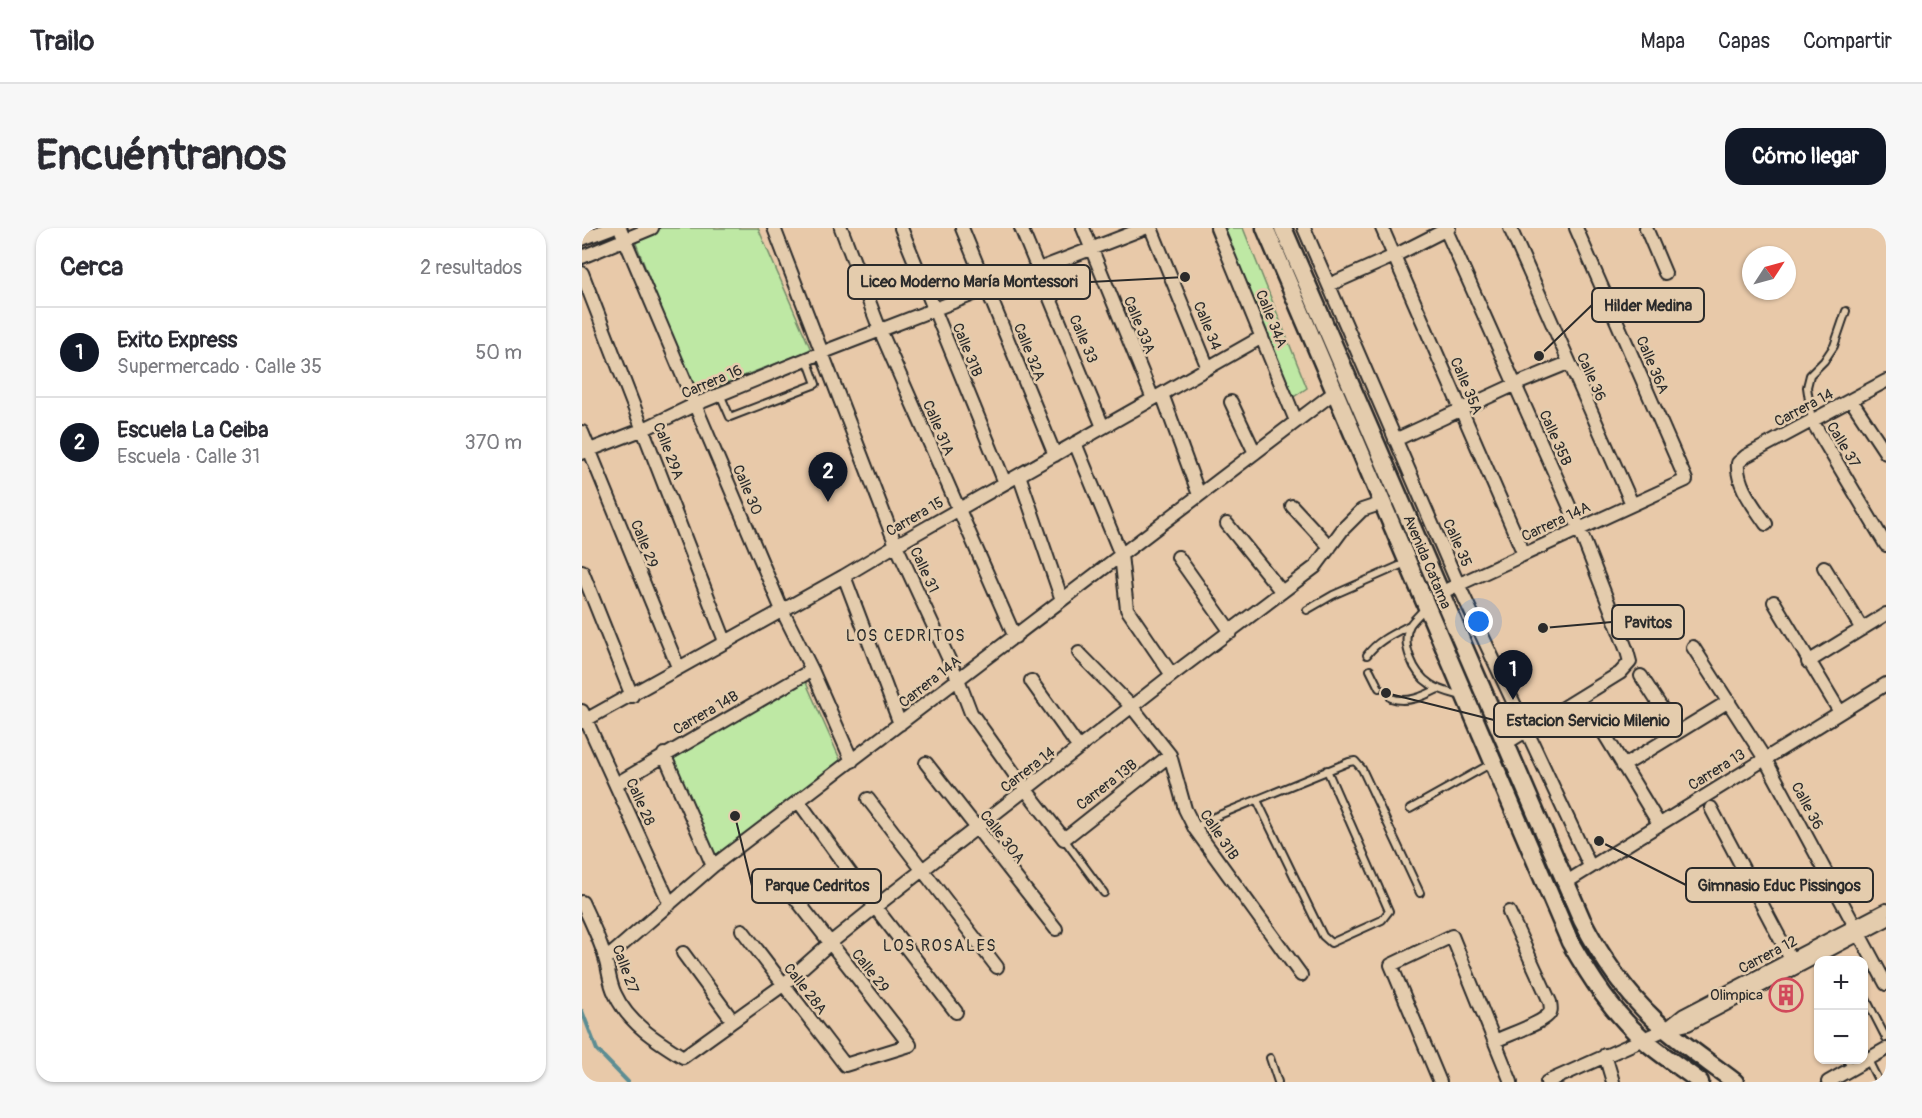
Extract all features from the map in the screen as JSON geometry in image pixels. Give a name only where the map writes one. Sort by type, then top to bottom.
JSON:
[{"type":"main road","name":"Avenida Catama","points":[[1265,228],[1570,942],[1607,998],[1643,1039],[1700,1082]]},
{"type":"main road","name":"Avenida Catama","points":[[1283,228],[1582,920],[1602,956],[1640,1005],[1666,1029],[1736,1082]]},
{"type":"street","points":[[582,239],[611,228]]},
{"type":"street","points":[[582,257],[622,233],[652,228]]},
{"type":"street","name":"Calle 31","points":[[774,228],[896,545],[958,679],[971,713],[1064,839]]},
{"type":"street","name":"Calle 31A","points":[[841,228],[880,330],[957,510],[1015,637]]},
{"type":"street","name":"Calle 31B","points":[[901,228],[1005,483]]},
{"type":"street","name":"Calle 32A","points":[[962,228],[1055,454]]},
{"type":"street","name":"Calle 33","points":[[1021,228],[1103,427]]},
{"type":"street","name":"Calle 33A","points":[[1083,228],[1158,396],[1199,495]]},
{"type":"street","name":"Carrera 16","points":[[585,451],[644,429],[694,405],[821,353],[1145,228]]},
{"type":"street","name":"Calle 34","points":[[1152,228],[1208,368]]},
{"type":"street","name":"Calle 34A","points":[[1218,228],[1296,421]]},
{"type":"street","name":"Calle 35","points":[[1304,228],[1458,584],[1590,867]]},
{"type":"street","name":"Calle 35A","points":[[1382,228],[1524,554]]},
{"type":"street","name":"Calle 36","points":[[1510,228],[1632,504]]},
{"type":"street","name":"Calle 36A","points":[[1576,228],[1686,480]]},
{"type":"street","points":[[1646,228],[1665,273]]},
{"type":"street","points":[[1329,285],[1447,229]]},
{"type":"street","name":"Calle 35B","points":[[1447,229],[1579,528],[1628,651],[1630,662],[1620,673],[1527,730]]},
{"type":"street","name":"Calle 30","points":[[622,233],[782,610],[812,669],[852,762]]},
{"type":"street","name":"Calle 29A","points":[[582,273],[725,641]]},
{"type":"street","name":"Carrera 15","points":[[583,718],[632,696],[678,667],[844,576],[1262,337]]},
{"type":"street","points":[[1395,440],[1514,385],[1568,363]]},
{"type":"street","name":"Carrera 14","points":[[1766,524],[1741,484],[1737,472],[1738,463],[1746,456],[1886,381]]},
{"type":"street","name":"Carrera 14A","points":[[606,959],[713,866],[1336,391]]},
{"type":"street","points":[[1851,400],[1886,453]]},
{"type":"street","points":[[1231,402],[1254,453]]},
{"type":"street","name":"Calle 37","points":[[1812,421],[1886,545]]},
{"type":"street","name":"Calle 29","points":[[582,432],[585,451],[678,667]]},
{"type":"street","points":[[1075,443],[1121,555],[1127,609],[1172,675]]},
{"type":"street","points":[[1019,475],[1062,600]]},
{"type":"street","name":"Carrera 14A","points":[[1440,593],[1686,480]]},
{"type":"street","name":"Carrera 14","points":[[683,1057],[783,985],[875,907],[1172,675],[1315,567],[1342,529],[1362,510],[1383,503]]},
{"type":"street","points":[[1292,506],[1330,547]]},
{"type":"street","points":[[1227,524],[1282,592]]},
{"type":"street","points":[[1178,558],[1231,632]]},
{"type":"street","points":[[1824,567],[1862,629]]},
{"type":"street","points":[[582,571],[632,696]]},
{"type":"street","points":[[844,576],[900,724]]},
{"type":"street","points":[[1774,602],[1840,712]]},
{"type":"street","points":[[1808,662],[1886,614]]},
{"type":"street","name":"Calle 36","points":[[1693,647],[1765,759],[1886,984]]},
{"type":"street","name":"Calle 31B","points":[[1079,652],[1132,707],[1170,755],[1185,809],[1195,829],[1301,975]]},
{"type":"street","name":"Carrera 14B","points":[[616,784],[812,669]]},
{"type":"street","points":[[1641,675],[1677,732]]},
{"type":"street","points":[[1031,681],[1079,748]]},
{"type":"street","name":"Carrera 13","points":[[1565,883],[1886,684]]},
{"type":"street","points":[[1623,766],[1729,701]]},
{"type":"street","points":[[1591,712],[1659,824]]},
{"type":"street","name":"Calle 28","points":[[583,718],[616,784],[670,904]]},
{"type":"street","points":[[1505,744],[1527,730]]},
{"type":"street","points":[[664,754],[713,866]]},
{"type":"street","name":"Carrera 13B","points":[[1064,839],[1170,755]]},
{"type":"street","name":"Calle 30A","points":[[926,763],[1056,929]]},
{"type":"street","points":[[868,799],[997,967]]},
{"type":"street","points":[[799,802],[875,907],[956,1012]]},
{"type":"street","points":[[1711,808],[1793,964]]},
{"type":"street","name":"Calle 29","points":[[785,885],[910,1046],[845,1065]]},
{"type":"street","name":"Calle 27","points":[[582,902],[606,959],[607,971],[615,995],[629,1016],[656,1040],[683,1057]]},
{"type":"street","name":"Carrera 12","points":[[1550,1081],[1666,1029],[1688,1024],[1857,930],[1886,910]]},
{"type":"street","points":[[1494,1041],[1540,1020],[1549,1015],[1551,1010],[1550,1002],[1509,912]]},
{"type":"street","name":"Carrera 12","points":[[1857,930],[1886,920]]},
{"type":"street","name":"Calle 28A","points":[[742,930],[845,1065]]},
{"type":"street","points":[[1440,1082],[1391,965],[1452,936],[1510,1082]]},
{"type":"street","points":[[682,953],[732,1021]]},
{"type":"street","points":[[1868,1059],[1886,1049]]},
{"type":"street","points":[[1605,1055],[1613,1082]]},
{"type":"street","points":[[1828,1082],[1849,1064]]},
{"type":"lane","points":[[1812,421],[1807,387],[1810,375],[1824,361],[1834,346],[1846,311]]},
{"type":"lane","points":[[720,394],[730,417],[816,384],[807,359]]},
{"type":"lane","points":[[1307,610],[1333,595],[1408,562]]},
{"type":"lane","points":[[1426,606],[1411,625],[1407,636],[1412,660],[1418,673],[1428,683],[1438,689],[1466,698]]},
{"type":"lane","points":[[1367,655],[1373,647],[1411,625]]},
{"type":"lane","points":[[1370,670],[1379,687]]},
{"type":"lane","points":[[1391,698],[1398,701],[1406,700],[1438,689]]},
{"type":"lane","points":[[1195,829],[1207,820],[1327,770],[1355,761],[1359,764],[1420,893]]},
{"type":"lane","points":[[1410,809],[1493,763]]},
{"type":"lane","points":[[1257,800],[1323,936],[1331,943],[1382,920],[1389,911],[1327,770]]},
{"type":"lane","name":"Calle 31","points":[[1064,839],[1104,893]]},
{"type":"lane","points":[[1868,1004],[1886,1038]]},
{"type":"lane","points":[[1270,1058],[1278,1082]]},
{"type":"lane","points":[[1868,1059],[1879,1082]]},
{"type":"green space","points":[[661,228],[758,228],[811,350],[694,395],[634,238]]},
{"type":"green space","points":[[1222,228],[1243,228],[1307,388],[1292,398]]},
{"type":"green space","points":[[803,676],[843,766],[713,866],[666,755]]},
{"type":"waterway","points":[[582,1011],[597,1050],[628,1082]]},
{"type":"place","name":"Liceo Moderno María Montessori","points":[[1185,277]]},
{"type":"place","name":"Hilder Medina","points":[[1539,356]]},
{"type":"place","name":"Escuela La Ceiba","points":[[828,502]]},
{"type":"place","name":"Pavitos","points":[[1543,628]]},
{"type":"place","name":"Estacion Servicio Milenio","points":[[1386,693]]},
{"type":"place","name":"Exito Express","points":[[1513,700]]},
{"type":"place","name":"Parque Cedritos","points":[[735,816]]},
{"type":"place","name":"Gimnasio Educ Pissingos","points":[[1599,841]]},
{"type":"place","name":"Olimpica","points":[[1786,995]]},
{"type":"district","name":"LOS CEDRITOS","points":[[906,636]]},
{"type":"district","name":"LOS ROSALES","points":[[940,946]]}]
